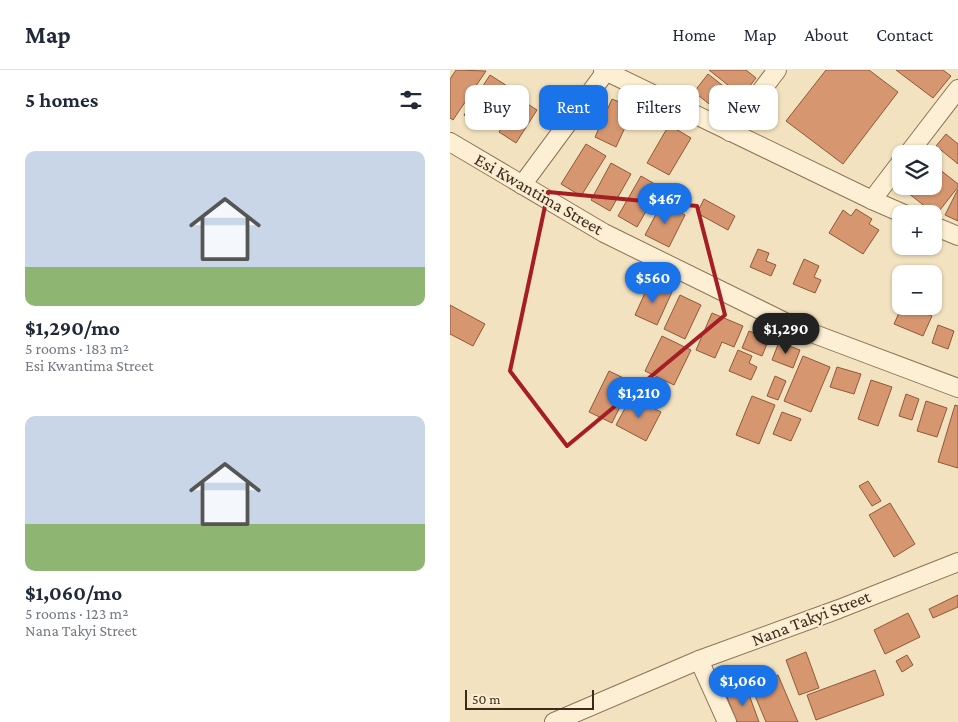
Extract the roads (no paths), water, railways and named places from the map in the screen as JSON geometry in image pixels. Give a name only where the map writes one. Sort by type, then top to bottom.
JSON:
[{"type":"street","points":[[730,132],[777,70]]},
{"type":"street","points":[[522,185],[605,71],[892,209]]},
{"type":"street","points":[[915,145],[958,89]]},
{"type":"street","name":"Esi Kwantima Street","points":[[450,142],[604,233],[793,326],[958,388]]},
{"type":"street","points":[[872,200],[892,174]]},
{"type":"street","points":[[942,229],[958,236]]},
{"type":"street","name":"Nana Takyi Street","points":[[554,722],[699,660],[958,562]]},
{"type":"street","points":[[699,660],[727,722]]}]
